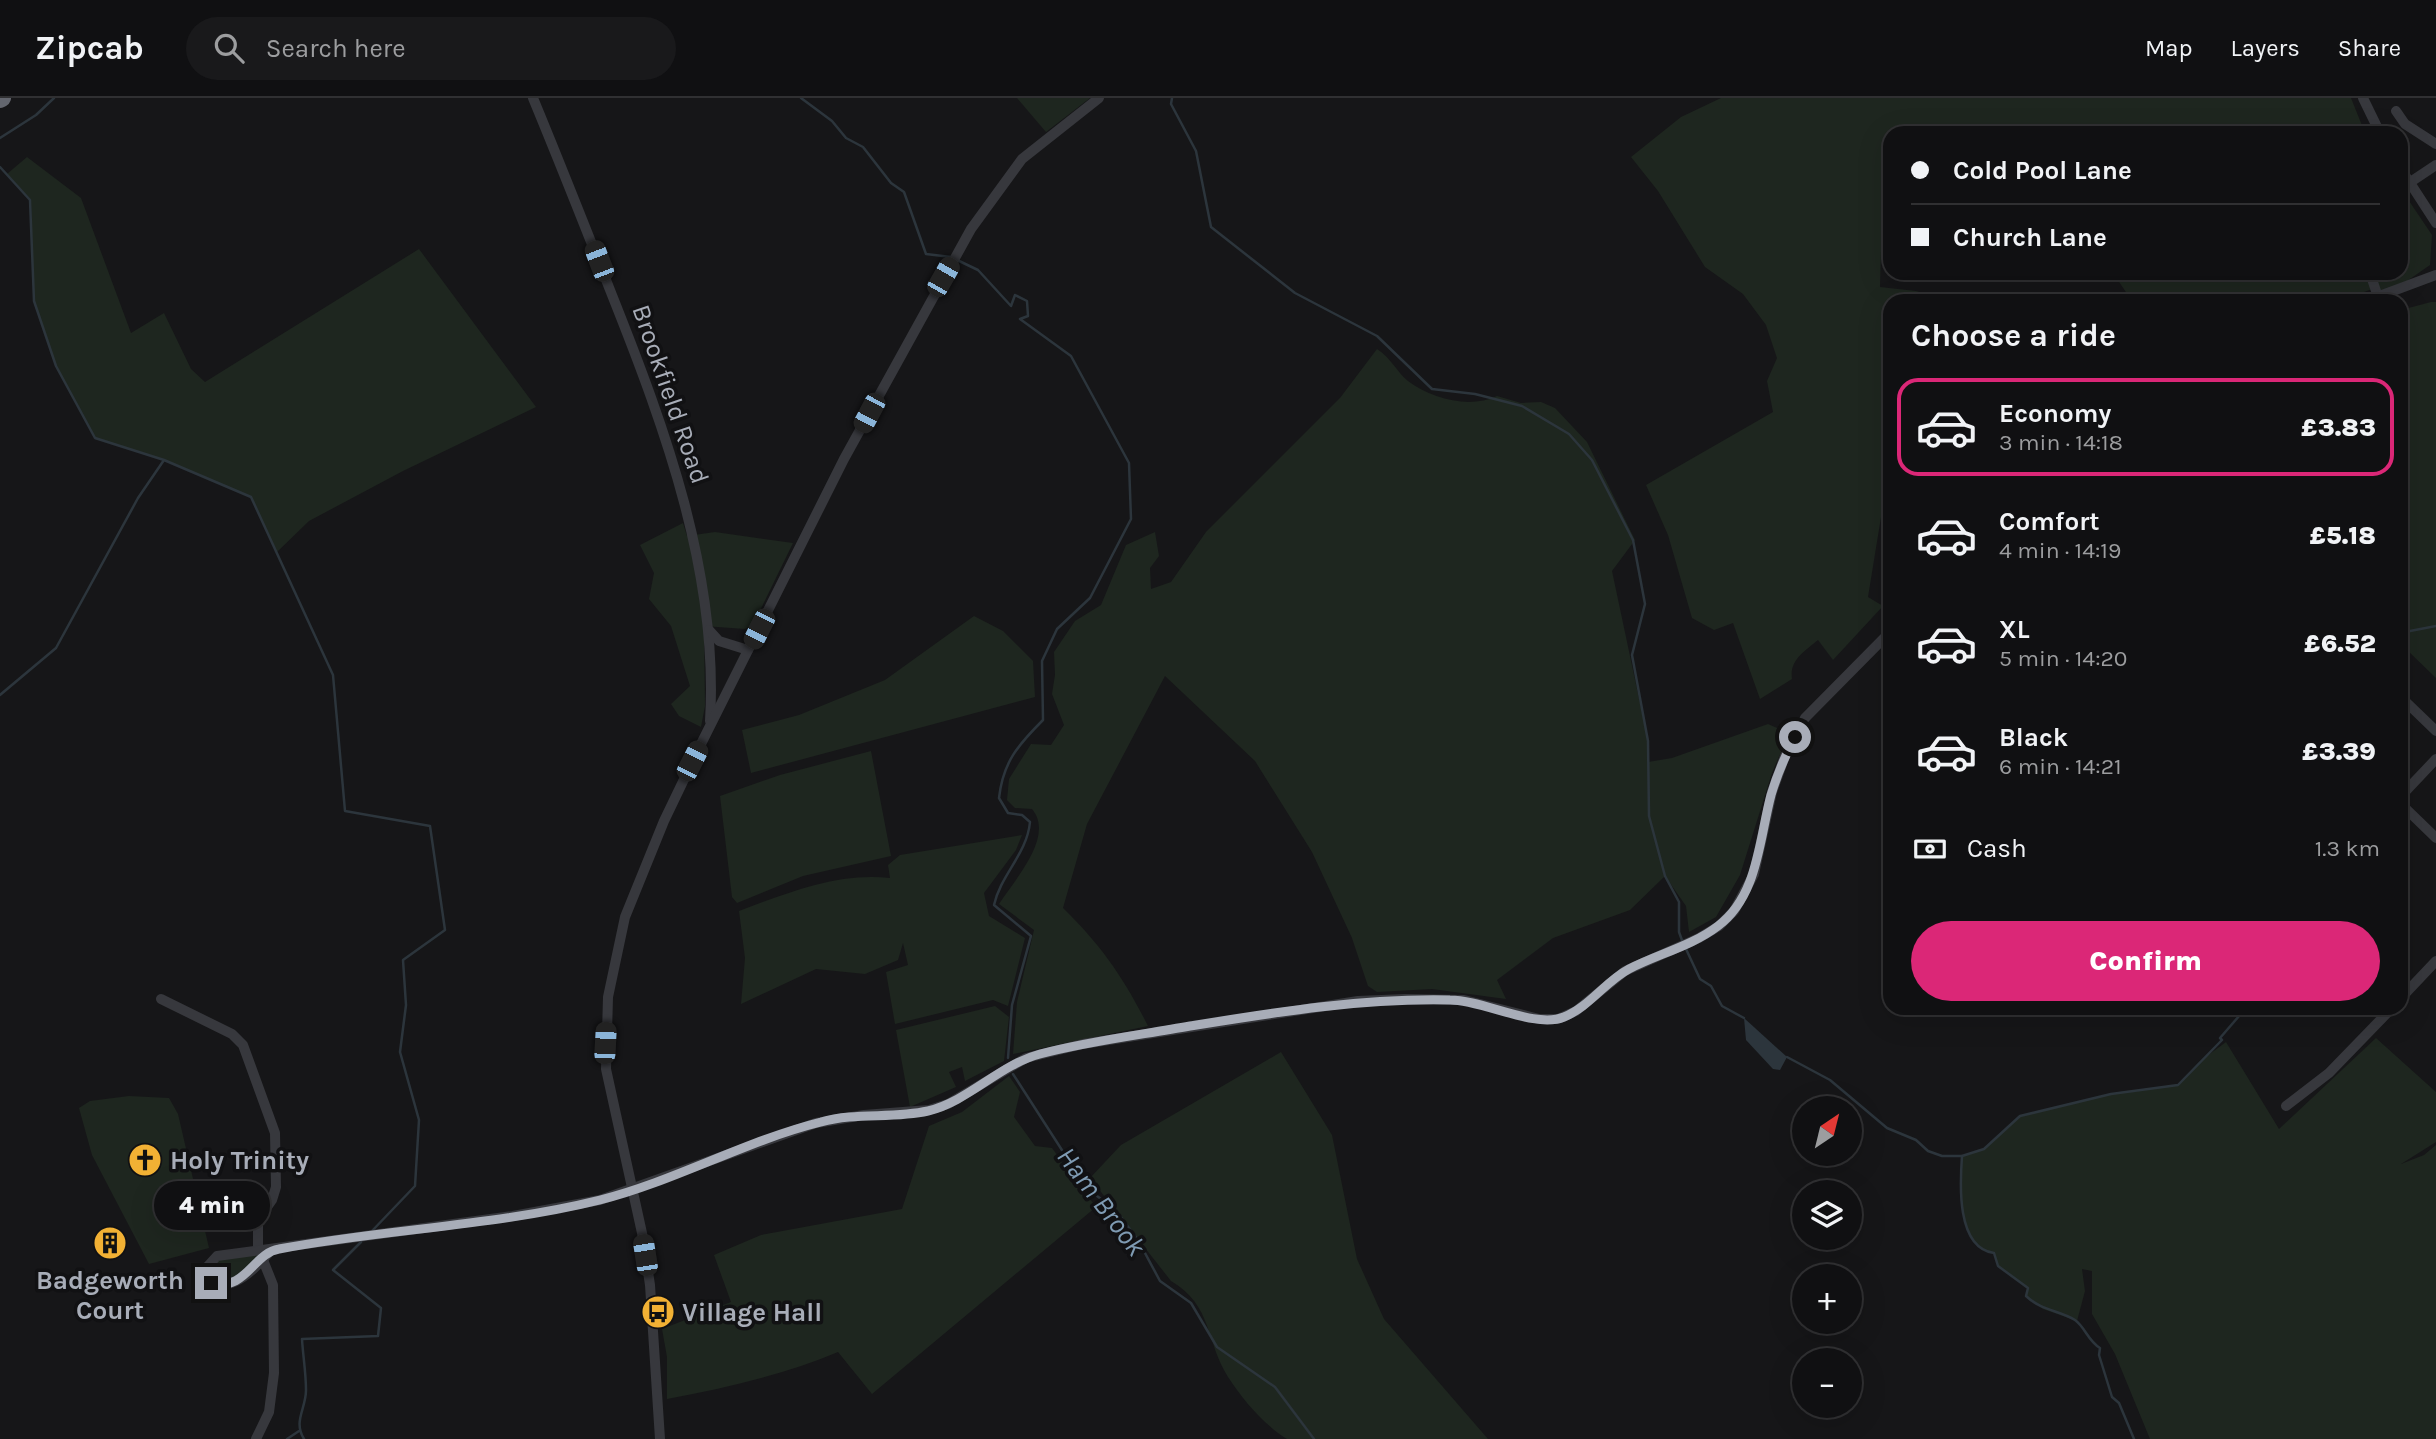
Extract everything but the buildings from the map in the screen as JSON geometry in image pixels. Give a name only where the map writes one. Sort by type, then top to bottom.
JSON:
[{"type":"street","name":"Brookfield Road","points":[[533,98],[642,369],[683,501],[709,630],[713,675],[709,727]]},
{"type":"street","points":[[660,1439],[650,1284],[606,1069],[608,997],[625,917],[664,821],[709,727],[844,459],[971,229],[1022,159],[1099,98]]},
{"type":"street","points":[[2363,98],[2376,126]]},
{"type":"street","points":[[2396,111],[2405,124],[2436,144]]},
{"type":"street","points":[[2436,165],[2409,183],[2436,223]]},
{"type":"street","points":[[2386,294],[2436,275]]},
{"type":"street","points":[[709,630],[719,641],[748,650]]},
{"type":"street","points":[[271,1250],[263,1260],[236,1281],[226,1285],[211,1283],[207,1267],[217,1256],[258,1248],[271,1250],[513,1216],[600,1200],[816,1123],[864,1115],[929,1110],[948,1104],[1026,1058],[1083,1044],[1358,1002],[1405,999],[1464,1000],[1549,1020],[1566,1016],[1625,971],[1699,938],[1718,926],[1734,911],[1754,874],[1772,792],[1785,756],[1805,718],[1883,639]]},
{"type":"street","points":[[713,675],[725,685],[734,679]]},
{"type":"street","points":[[2408,704],[2436,731]]},
{"type":"street","points":[[2408,789],[2436,759]]},
{"type":"street","points":[[2408,811],[2436,838]]},
{"type":"street","points":[[2408,991],[2436,961]]},
{"type":"street","points":[[161,999],[232,1034],[243,1045],[275,1133],[276,1187],[272,1200],[258,1220],[258,1248]]},
{"type":"street","points":[[2286,1106],[2329,1073],[2385,1015]]},
{"type":"street","points":[[256,1439],[269,1412],[274,1373],[273,1285],[263,1260]]},
{"type":"shaded area","points":[[1017,98],[1090,98],[1046,132]]},
{"type":"shaded area","points":[[1721,98],[2351,98],[2362,126],[1883,126],[1880,287],[1926,294],[1883,294],[1883,505],[1868,597],[1883,606],[1833,660],[1818,640],[1795,661],[1792,679],[1760,699],[1733,623],[1714,630],[1692,618],[1668,535],[1646,485],[1773,412],[1767,381],[1777,358],[1766,325],[1743,294],[1705,267],[1658,191],[1631,157],[1681,117]]},
{"type":"shaded area","points":[[27,157],[81,198],[131,333],[164,313],[191,369],[205,382],[419,249],[536,407],[403,471],[309,521],[277,552],[251,497],[164,460],[95,438],[56,366],[34,301],[31,200],[7,174]]},
{"type":"shaded area","points":[[2408,199],[2432,235],[2430,265],[2407,281],[2379,292],[2375,280],[2408,280]]},
{"type":"shaded area","points":[[2118,280],[2368,280],[2372,289],[2359,294],[2127,294]]},
{"type":"shaded area","points":[[2436,302],[2436,678],[2408,651],[2408,308]]},
{"type":"shaded area","points":[[1377,349],[1408,381],[1428,393],[1463,402],[1497,396],[1521,403],[1541,402],[1555,408],[1587,442],[1635,540],[1612,571],[1648,741],[1648,762],[1672,758],[1768,724],[1789,733],[1772,773],[1740,875],[1716,917],[1689,932],[1686,906],[1665,876],[1630,910],[1553,938],[1497,980],[1506,999],[1432,989],[1377,992],[1368,986],[1352,938],[1312,852],[1255,761],[1165,676],[1087,824],[1063,908],[1111,963],[1148,1026],[1013,1054],[1017,1002],[1034,930],[999,904],[1023,870],[1039,832],[1038,820],[1032,809],[1015,808],[1007,800],[1009,779],[1031,744],[1051,745],[1064,725],[1052,694],[1054,652],[1075,621],[1101,605],[1126,545],[1155,532],[1159,556],[1150,568],[1151,589],[1171,582],[1206,532],[1340,398]]},
{"type":"shaded area","points":[[683,523],[687,536],[715,532],[793,543],[753,625],[745,629],[704,626],[705,706],[701,727],[679,716],[671,704],[690,686],[671,626],[649,599],[654,573],[640,545]]},
{"type":"shaded area","points":[[974,616],[1003,631],[1033,661],[1035,697],[751,773],[742,730],[799,715],[885,680]]},
{"type":"shaded area","points":[[871,751],[891,856],[803,876],[737,903],[732,897],[720,796],[780,775]]},
{"type":"shaded area","points":[[1022,835],[1016,850],[984,893],[989,916],[1025,938],[1008,1006],[993,1000],[895,1024],[886,972],[908,965],[903,943],[898,960],[865,974],[816,969],[741,1004],[745,958],[739,911],[794,891],[832,881],[890,878],[888,865],[900,855]]},
{"type":"shaded area","points":[[995,1006],[1009,1017],[1004,1061],[965,1081],[962,1067],[949,1072],[956,1087],[910,1107],[896,1030]]},
{"type":"shaded area","points":[[1744,1018],[1787,1057],[1780,1070],[1773,1069],[1746,1040]]},
{"type":"shaded area","points":[[2376,1038],[2436,1092],[2436,1142],[2401,1164],[2424,1155],[2436,1145],[2436,1439],[2150,1439],[2115,1354],[2092,1314],[2092,1271],[2082,1269],[2085,1291],[2077,1321],[2043,1309],[2026,1296],[2028,1289],[1998,1266],[1994,1253],[1982,1248],[1967,1227],[1961,1197],[1962,1156],[1984,1149],[2020,1116],[2111,1094],[2178,1085],[2199,1062],[2226,1042],[2279,1129]]},
{"type":"shaded area","points":[[1281,1052],[1332,1135],[1357,1259],[1384,1319],[1488,1439],[1287,1439],[1262,1419],[1240,1394],[1221,1363],[1207,1324],[1194,1301],[1171,1281],[1090,1178],[1121,1145]]},
{"type":"shaded area","points":[[1009,1076],[1020,1092],[1014,1117],[1035,1146],[1052,1148],[1096,1207],[872,1394],[838,1352],[754,1380],[667,1399],[667,1357],[662,1329],[731,1302],[714,1255],[761,1235],[902,1209],[929,1126],[962,1112]]},
{"type":"shaded area","points":[[129,1096],[169,1098],[178,1114],[209,1248],[149,1264],[92,1155],[79,1108],[90,1101]]},
{"type":"shaded area","points":[[271,1250],[236,1281],[216,1285],[209,1262]]},
{"type":"waterway","points":[[0,138],[36,115],[54,98]]},
{"type":"waterway","name":"Ham Brook","points":[[801,98],[832,121],[846,138],[863,147],[891,183],[904,192],[926,254],[951,257]]},
{"type":"waterway","points":[[1172,98],[1171,104],[1196,151],[1211,227],[1295,293],[1377,336],[1432,389],[1475,394],[1522,406],[1569,434],[1592,460],[1633,540],[1645,604],[1632,655],[1648,741],[1649,816],[1665,876],[1679,902],[1679,932],[1683,943]]},
{"type":"waterway","points":[[0,167],[30,200],[34,301],[56,366],[95,438],[164,460],[251,497],[333,675],[345,811],[430,826],[445,930],[403,960],[406,1005],[400,1052],[419,1120],[415,1186],[371,1232]]},
{"type":"waterway","name":"Ham Brook","points":[[957,260],[978,270],[1011,306],[1015,295],[1027,301],[1028,316],[1020,319],[1071,356],[1129,463],[1131,519],[1090,598],[1057,629],[1042,661],[1043,720],[1013,755],[1001,785],[999,798],[1008,813],[1022,815],[1030,822],[1024,844],[1002,883],[994,905],[1031,936],[1012,1005],[1008,1058]]},
{"type":"waterway","points":[[0,695],[56,648],[138,498],[164,460]]},
{"type":"waterway","points":[[2408,632],[2436,626]]},
{"type":"waterway","points":[[1686,949],[1700,979],[1711,986],[1722,1006],[1744,1018]]},
{"type":"waterway","points":[[1787,1057],[1830,1080],[1887,1128],[1916,1140],[1928,1151],[1942,1156],[1962,1156],[1984,1149],[2020,1116],[2111,1094],[2178,1085],[2222,1040],[2220,1038],[2240,1015]]},
{"type":"waterway","name":"Ham Brook","points":[[1013,1074],[1087,1189],[1114,1208],[1138,1240],[1160,1281],[1191,1303],[1217,1347],[1275,1387],[1314,1439]]},
{"type":"waterway","points":[[1962,1156],[1963,1213],[1973,1240],[1982,1249],[1994,1253],[1998,1266],[2028,1288],[2026,1296],[2038,1305],[2075,1320],[2100,1348],[2099,1355],[2112,1397],[2119,1403],[2134,1439]]},
{"type":"waterway","points":[[304,1439],[300,1426],[306,1390],[302,1339],[378,1336],[381,1308],[333,1270],[361,1242]]},
{"type":"waterway","points":[[287,1439],[299,1431]]},
{"type":"place","name":"Holy Trinity","points":[[145,1160]]},
{"type":"place","name":"Badgeworth Court","points":[[110,1243]]},
{"type":"place","name":"Village Hall","points":[[658,1312]]},
{"type":"route","points":[[211,1283],[226,1285],[236,1281],[263,1260],[271,1250],[513,1216],[600,1200],[816,1123],[836,1118],[898,1115],[929,1110],[948,1104],[1026,1058],[1083,1044],[1358,1002],[1405,999],[1464,1000],[1539,1018],[1558,1019],[1576,1011],[1625,971],[1699,938],[1718,926],[1734,911],[1754,874],[1772,792],[1795,737]]}]
